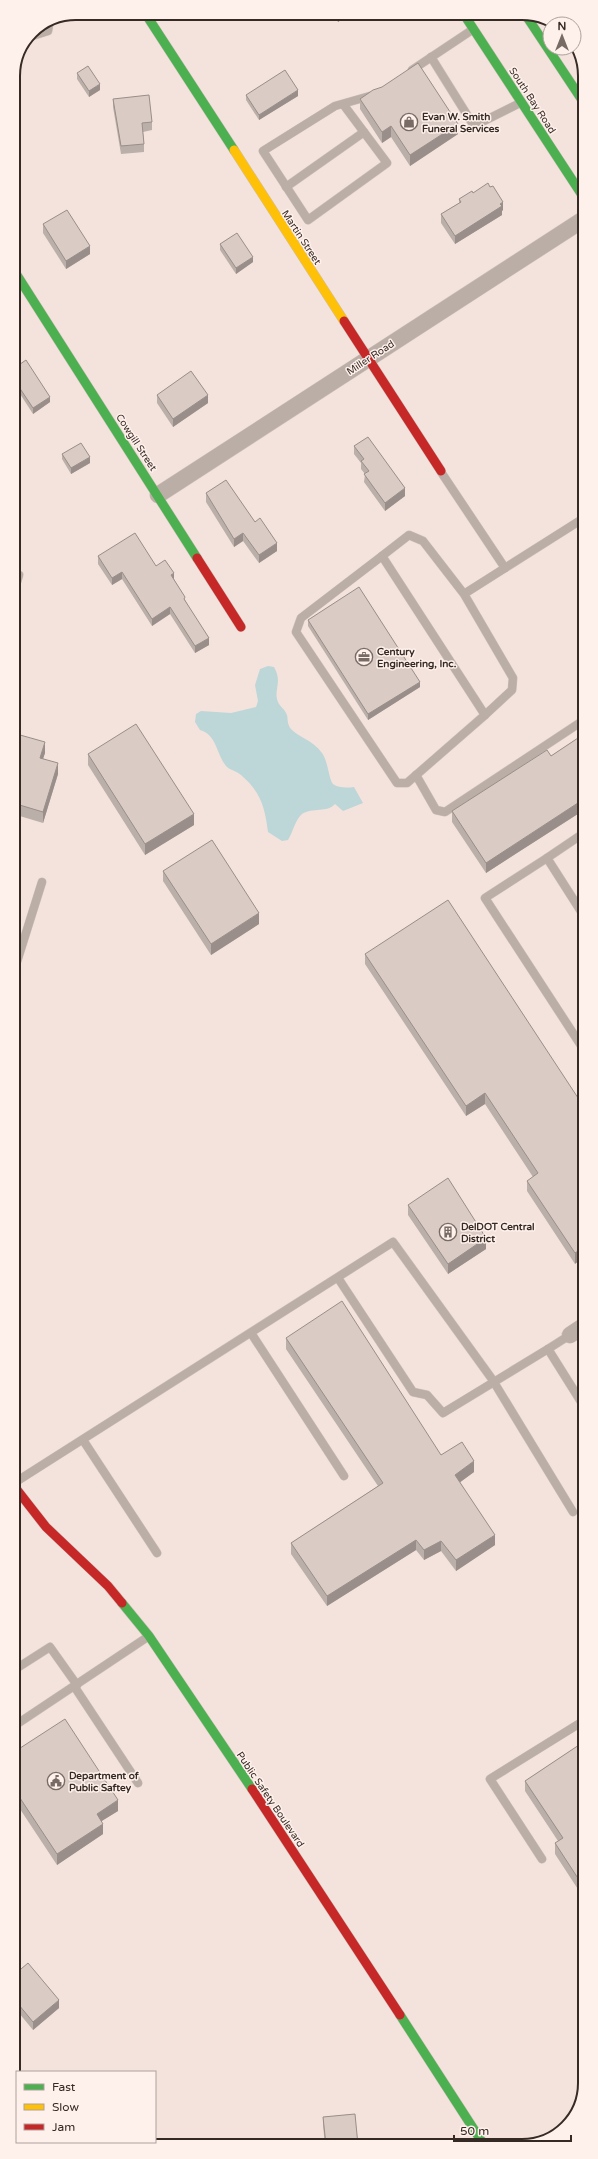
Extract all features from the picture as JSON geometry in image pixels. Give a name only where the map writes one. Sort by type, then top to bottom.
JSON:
[{"type":"main road","name":"Martin Street","points":[[150,20],[441,471]]},
{"type":"main road","name":"South Bay Road","points":[[468,20],[578,189]]},
{"type":"main road","points":[[530,21],[578,94]]},
{"type":"main road","points":[[538,22],[541,37]]},
{"type":"main road","name":"Cowgill Street","points":[[20,280],[241,627]]},
{"type":"main road","name":"Public Safety Boulevard","points":[[20,1492],[46,1527],[108,1586],[149,1636],[309,1876],[480,2139]]},
{"type":"street","name":"Miller Road","points":[[158,495],[367,358],[578,223]]},
{"type":"street","points":[[570,1335],[578,1329]]},
{"type":"lane","points":[[40,33],[48,30],[48,27]]},
{"type":"lane","points":[[405,75],[474,29]]},
{"type":"lane","points":[[431,57],[474,126],[522,102]]},
{"type":"lane","points":[[343,104],[387,162],[308,220],[263,151],[335,106],[379,93]]},
{"type":"lane","points":[[286,186],[364,132]]},
{"type":"lane","points":[[441,471],[505,568]]},
{"type":"lane","points":[[464,594],[578,522]]},
{"type":"lane","points":[[409,535],[423,541],[464,594],[513,678],[512,690],[407,783],[397,783],[296,632],[301,618],[409,535]]},
{"type":"lane","points":[[382,556],[485,715]]},
{"type":"lane","points":[[416,775],[436,810],[445,812],[578,724]]},
{"type":"lane","points":[[578,837],[485,898],[578,1041]]},
{"type":"lane","points":[[547,858],[578,907]]},
{"type":"lane","points":[[20,952],[42,882]]},
{"type":"lane","points":[[20,1480],[393,1242],[494,1381],[573,1512]]},
{"type":"lane","points":[[338,1278],[413,1392],[427,1395],[443,1413],[570,1335]]},
{"type":"lane","points":[[251,1333],[344,1476]]},
{"type":"lane","points":[[548,1349],[578,1397]]},
{"type":"lane","points":[[83,1440],[157,1553]]},
{"type":"lane","points":[[20,1722],[149,1636]]},
{"type":"lane","points":[[20,1666],[50,1647],[138,1783]]},
{"type":"lane","points":[[542,1859],[490,1779],[578,1724]]},
{"type":"water","points":[[268,666],[274,667],[277,672],[277,698],[279,704],[287,715],[288,723],[291,729],[314,745],[322,753],[333,784],[348,788],[354,787],[363,803],[343,811],[335,804],[332,807],[306,812],[298,819],[288,840],[282,841],[268,832],[265,815],[258,794],[248,781],[226,766],[213,740],[206,732],[200,730],[195,722],[196,714],[201,711],[231,713],[256,707],[258,701],[255,685],[260,669]]},
{"type":"building","name":"Evan W. Smith Funeral Services","points":[[418,63],[458,124],[410,155],[391,126],[382,132],[360,99],[373,90],[382,87]]},
{"type":"building","points":[[88,66],[100,84],[89,91],[77,73]]},
{"type":"building","points":[[285,70],[298,90],[259,115],[246,95]]},
{"type":"building","points":[[149,95],[152,122],[142,123],[144,144],[121,146],[113,99]]},
{"type":"building","points":[[488,183],[490,187],[493,186],[503,202],[500,204],[502,206],[455,236],[441,214],[461,202],[459,199],[472,191],[473,193]]},
{"type":"building","points":[[67,210],[90,246],[66,261],[43,224]]},
{"type":"building","points":[[237,233],[253,257],[236,268],[220,244]]},
{"type":"building","points":[[26,360],[50,397],[33,408],[20,388],[20,364]]},
{"type":"building","points":[[191,371],[208,395],[173,419],[157,395]]},
{"type":"building","points":[[368,437],[405,488],[385,503],[364,474],[369,471],[361,461],[364,459],[354,446]]},
{"type":"building","points":[[81,443],[90,457],[71,468],[62,454]]},
{"type":"building","points":[[226,480],[255,522],[260,518],[277,543],[259,555],[243,533],[234,539],[206,493]]},
{"type":"building","points":[[135,533],[156,566],[165,560],[174,573],[171,575],[185,597],[184,599],[209,638],[195,646],[170,607],[152,619],[122,572],[112,578],[98,556]]},
{"type":"building","name":"Century Engineering, Inc.","points":[[359,587],[420,682],[368,714],[308,620]]},
{"type":"building","points":[[136,724],[194,814],[145,844],[88,754]]},
{"type":"building","points":[[20,735],[45,742],[40,758],[58,763],[43,812],[20,805]]},
{"type":"building","points":[[578,738],[578,803],[486,863],[452,811],[547,750],[551,756]]},
{"type":"building","points":[[212,840],[259,913],[211,944],[163,871]]},
{"type":"building","points":[[448,900],[578,1098],[578,1251],[575,1253],[527,1181],[538,1173],[485,1093],[466,1106],[365,954]]},
{"type":"building","name":"DelDOT Central District","points":[[448,1178],[486,1238],[448,1264],[408,1205]]},
{"type":"building","points":[[342,1301],[441,1455],[462,1442],[474,1461],[455,1475],[495,1535],[456,1560],[441,1541],[424,1550],[416,1540],[327,1596],[291,1543],[383,1483],[286,1338]]},
{"type":"building","name":"Department of Public Saftey","points":[[65,1719],[118,1800],[97,1814],[103,1824],[57,1854],[20,1798],[20,1748]]},
{"type":"building","points":[[578,1746],[578,1878],[555,1843],[563,1838],[525,1781]]},
{"type":"building","points":[[28,1963],[59,2000],[33,2022],[20,2006],[20,1970]]},
{"type":"building","points":[[355,2114],[357,2139],[325,2139],[323,2117]]},
{"type":"traffic: fast","points":[[150,20],[234,150]]},
{"type":"traffic: fast","points":[[468,20],[578,189]]},
{"type":"traffic: fast","points":[[529,20],[578,94]]},
{"type":"traffic: fast","points":[[20,280],[197,558]]},
{"type":"traffic: fast","points":[[122,1603],[149,1636],[252,1789]]},
{"type":"traffic: fast","points":[[400,2015],[480,2139]]},
{"type":"traffic: slow","points":[[234,150],[344,321]]},
{"type":"traffic: jam","points":[[344,321],[441,471]]},
{"type":"traffic: jam","points":[[197,558],[241,627]]},
{"type":"traffic: jam","points":[[20,1494],[46,1527],[108,1586],[122,1603]]},
{"type":"traffic: jam","points":[[252,1789],[400,2015]]},
{"type":"place","name":"Evan W. Smith Funeral Services","points":[[409,122]]},
{"type":"place","name":"Century Engineering, Inc.","points":[[364,657]]},
{"type":"place","name":"DelDOT Central District","points":[[448,1232]]},
{"type":"place","name":"Department of Public Saftey","points":[[56,1781]]}]
